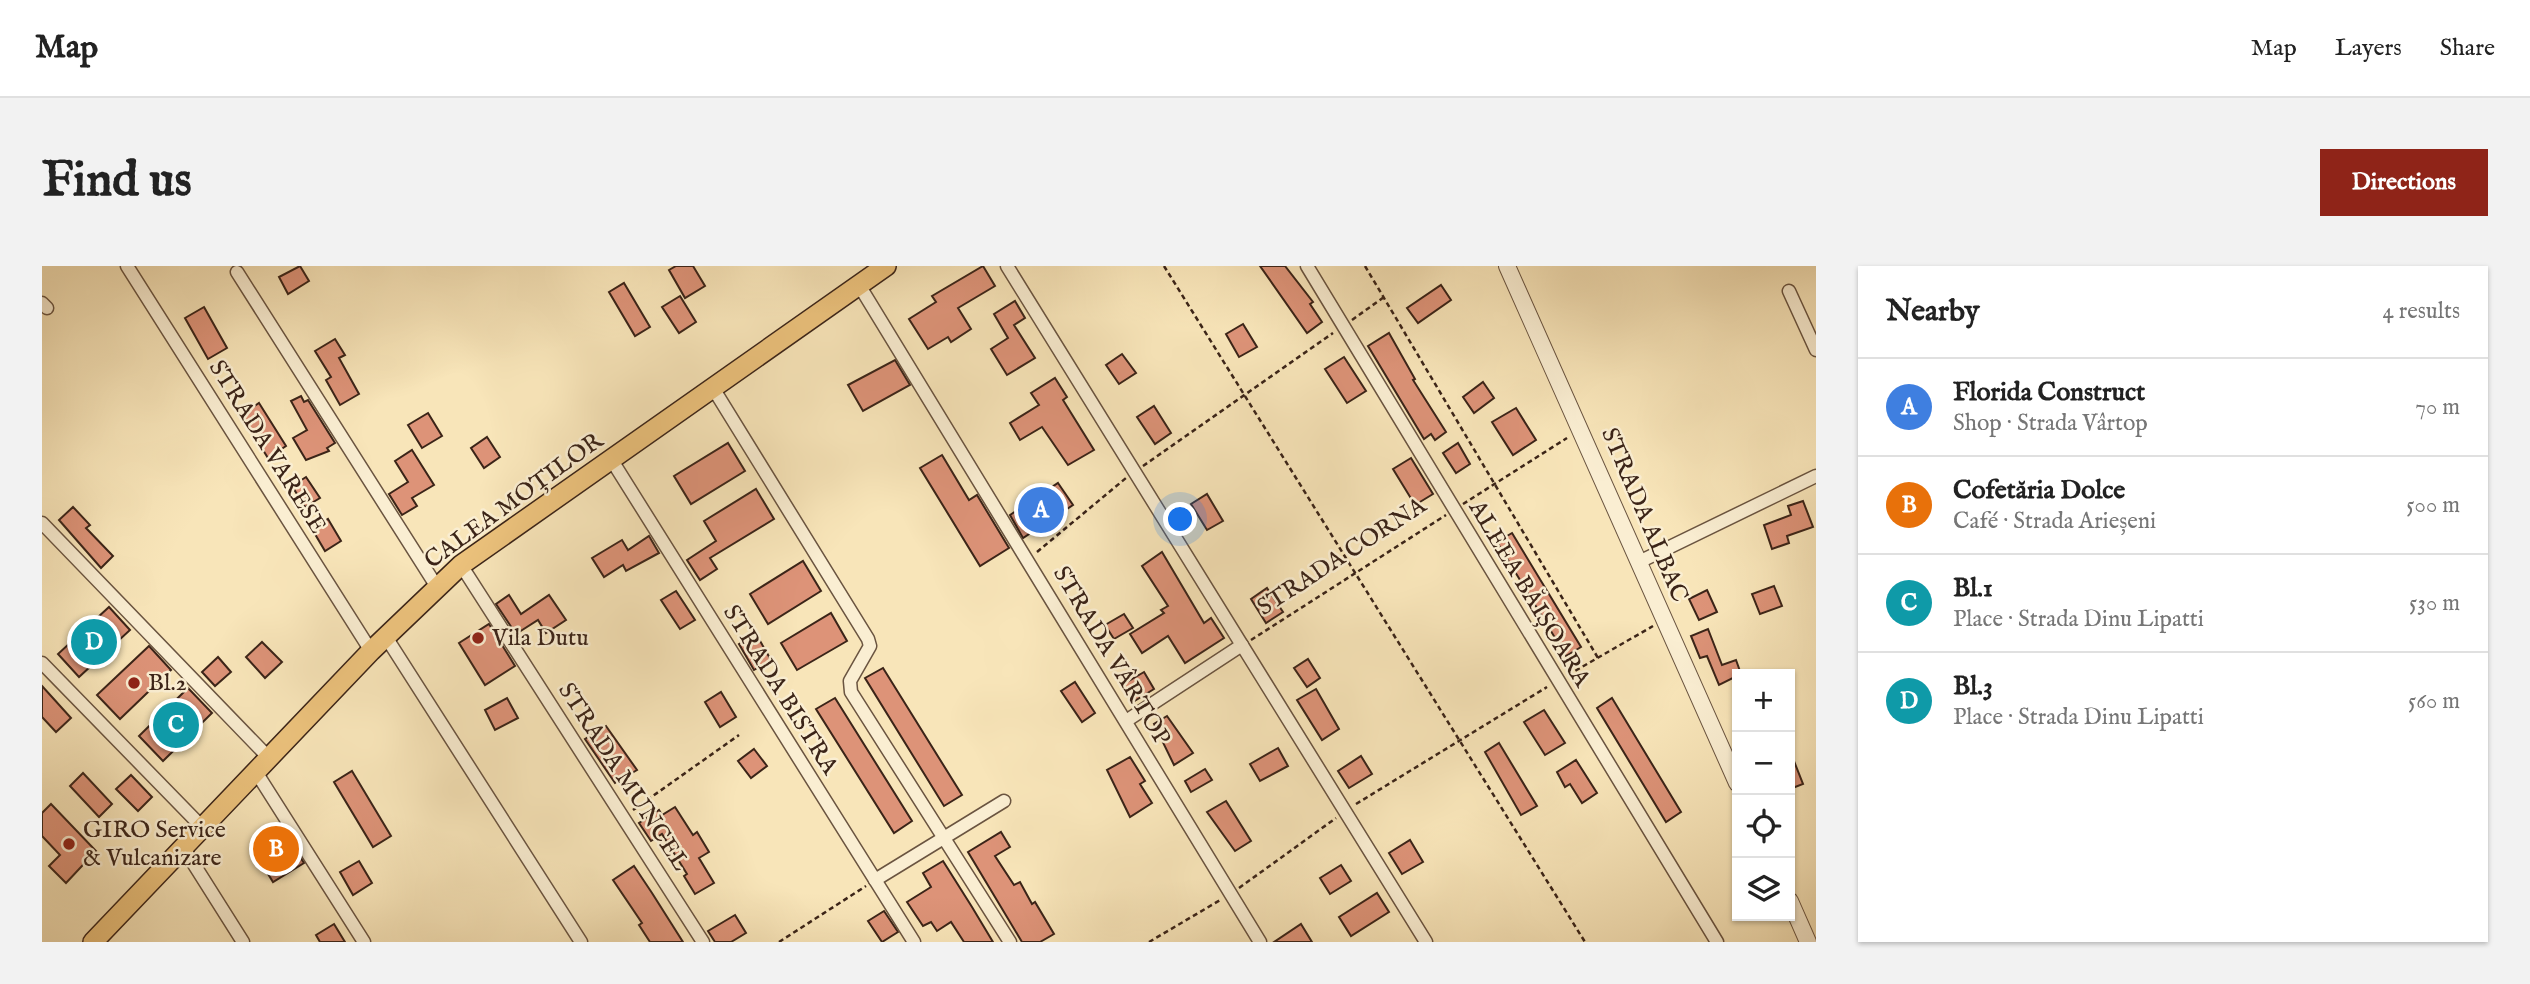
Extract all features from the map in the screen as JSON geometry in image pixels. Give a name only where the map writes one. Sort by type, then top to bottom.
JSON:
[{"type":"main road","name":"CALEA MOȚILOR","points":[[93,942],[371,651],[461,565],[886,266]]},
{"type":"street","name":"STRADA VARESE","points":[[127,266],[371,651]]},
{"type":"street","points":[[1007,266],[1426,942]]},
{"type":"street","name":"ALEEA BĂIȘOARA","points":[[1307,266],[1717,942]]},
{"type":"street","name":"STRADA ALBAC","points":[[1507,266],[1582,429],[1732,772]]},
{"type":"street","points":[[237,272],[437,587]]},
{"type":"street","name":"STRADA VÂRTOP","points":[[859,285],[1260,942]]},
{"type":"street","points":[[1789,291],[1816,350]]},
{"type":"street","points":[[713,388],[868,639],[870,646],[850,681],[851,692],[1010,942]]},
{"type":"street","name":"STRADA BISTRA","points":[[611,459],[914,942]]},
{"type":"street","points":[[1639,562],[1815,478]]},
{"type":"street","points":[[42,523],[262,765],[364,942]]},
{"type":"street","name":"STRADA MUNCEL","points":[[461,565],[703,942]]},
{"type":"street","points":[[386,637],[581,942]]},
{"type":"street","name":"STRADA CORNA","points":[[1126,721],[1242,645]]},
{"type":"street","points":[[42,663],[202,827]]},
{"type":"street","points":[[875,880],[1004,802]]},
{"type":"street","points":[[183,847],[243,942]]},
{"type":"street","points":[[1795,912],[1808,942]]},
{"type":"path","points":[[1164,266],[1585,942]]},
{"type":"path","points":[[1365,266],[1497,483],[1598,657]]},
{"type":"path","points":[[1028,560],[1135,471],[1384,297]]},
{"type":"path","name":"STRADA CORNA","points":[[1242,645],[1582,429]]},
{"type":"path","points":[[1149,942],[1231,894],[1345,811],[1664,619]]},
{"type":"path","points":[[624,817],[739,735]]},
{"type":"path","points":[[779,942],[875,880]]},
{"type":"building","points":[[300,266],[309,281],[288,294],[279,277]]},
{"type":"building","points":[[676,266],[693,266],[705,286],[685,298],[669,270]]},
{"type":"building","points":[[983,266],[995,286],[958,308],[971,329],[951,342],[948,337],[928,349],[909,319],[936,302],[932,296]]},
{"type":"building","points":[[1260,266],[1285,266],[1313,302],[1310,304],[1322,322],[1307,333]]},
{"type":"building","points":[[624,283],[650,327],[635,336],[609,292]]},
{"type":"building","points":[[1441,285],[1451,300],[1418,323],[1407,308]]},
{"type":"building","points":[[680,296],[696,322],[679,333],[662,307]]},
{"type":"building","points":[[1015,301],[1025,318],[1014,325],[1035,358],[1007,375],[991,349],[1008,338],[994,314]]},
{"type":"building","points":[[204,307],[227,348],[208,359],[185,318]]},
{"type":"building","points":[[1243,324],[1257,347],[1239,357],[1226,334]]},
{"type":"building","points":[[1389,333],[1415,379],[1413,380],[1446,432],[1435,440],[1431,434],[1424,439],[1368,346]]},
{"type":"building","points":[[335,339],[345,355],[339,358],[359,394],[340,405],[326,380],[331,377],[315,351]]},
{"type":"building","points":[[1122,354],[1136,373],[1119,384],[1106,365]]},
{"type":"building","points":[[1344,357],[1366,391],[1347,403],[1325,369]]},
{"type":"building","points":[[895,360],[910,385],[863,411],[848,385]]},
{"type":"building","points":[[1055,378],[1067,397],[1063,400],[1094,450],[1068,465],[1042,427],[1020,440],[1010,423],[1039,405],[1031,393]]},
{"type":"building","points":[[1483,382],[1494,398],[1474,413],[1463,397]]},
{"type":"building","points":[[301,396],[304,402],[308,400],[335,443],[327,448],[329,451],[306,460],[293,438],[307,430],[291,401]]},
{"type":"building","points":[[259,403],[286,446],[268,458],[241,415]]},
{"type":"building","points":[[1154,406],[1171,433],[1155,444],[1137,417]]},
{"type":"building","points":[[1516,408],[1536,440],[1513,455],[1492,422]]},
{"type":"building","points":[[428,413],[442,436],[422,448],[408,425]]},
{"type":"building","points":[[487,437],[500,457],[484,468],[471,448]]},
{"type":"building","points":[[728,443],[745,471],[691,504],[674,476]]},
{"type":"building","points":[[1458,443],[1470,464],[1456,473],[1443,453]]},
{"type":"building","points":[[412,450],[434,485],[412,498],[417,506],[402,515],[389,494],[408,482],[395,461]]},
{"type":"building","points":[[942,455],[969,500],[977,495],[1009,548],[980,566],[920,468]]},
{"type":"building","points":[[1411,458],[1433,494],[1415,505],[1393,469]]},
{"type":"building","points":[[306,477],[320,498],[305,507],[292,486]]},
{"type":"building","points":[[1058,483],[1073,505],[1023,538],[1010,515]]},
{"type":"building","points":[[756,489],[774,519],[710,558],[717,569],[700,580],[687,560],[716,541],[704,521]]},
{"type":"building","points":[[1207,494],[1223,521],[1207,530],[1191,504]]},
{"type":"building","points":[[1803,501],[1813,527],[1787,536],[1789,543],[1772,549],[1764,525],[1791,515],[1788,506]]},
{"type":"building","points":[[73,507],[90,525],[86,528],[113,556],[101,568],[59,520]]},
{"type":"building","points":[[328,519],[341,541],[325,551],[312,529]]},
{"type":"building","points":[[1512,533],[1581,647],[1566,656],[1497,542]]},
{"type":"building","points":[[649,536],[659,553],[626,571],[623,565],[604,577],[592,558],[622,540],[628,550]]},
{"type":"building","points":[[1162,552],[1204,623],[1211,618],[1224,638],[1185,663],[1168,636],[1142,653],[1130,634],[1164,613],[1161,610],[1168,606],[1142,566]]},
{"type":"building","points":[[803,561],[821,591],[768,624],[750,594]]},
{"type":"building","points":[[1774,586],[1782,606],[1760,614],[1752,594]]},
{"type":"building","points":[[1267,588],[1283,612],[1266,623],[1251,599]]},
{"type":"building","points":[[1707,590],[1717,612],[1699,620],[1689,599]]},
{"type":"building","points":[[676,591],[695,620],[680,629],[661,600]]},
{"type":"building","points":[[509,595],[521,614],[549,595],[566,620],[546,633],[538,620],[516,634],[496,604]]},
{"type":"building","points":[[109,607],[130,630],[79,677],[58,654]]},
{"type":"building","points":[[831,613],[847,641],[797,670],[781,643]]},
{"type":"building","points":[[1124,614],[1133,628],[1114,639],[1105,625]]},
{"type":"building","points":[[489,624],[515,666],[485,685],[459,643]]},
{"type":"building","points":[[1708,629],[1722,665],[1736,660],[1739,669],[1732,669],[1732,678],[1719,685],[1707,656],[1700,658],[1691,636]]},
{"type":"building","points":[[756,634],[771,660],[754,670],[739,644]]},
{"type":"building","points":[[262,642],[282,662],[265,678],[246,657]]},
{"type":"building","name":"Bl.2","points":[[149,646],[171,670],[120,719],[97,695]]},
{"type":"building","points":[[218,657],[231,672],[215,686],[202,672]]},
{"type":"building","points":[[1308,659],[1320,678],[1307,687],[1294,668]]},
{"type":"building","points":[[883,668],[962,795],[944,806],[865,678]]},
{"type":"building","points":[[1144,672],[1154,689],[1133,702],[1122,685]]},
{"type":"building","points":[[1075,682],[1095,713],[1082,722],[1061,691]]},
{"type":"building","points":[[42,686],[71,718],[56,732],[42,717]]},
{"type":"building","points":[[188,688],[212,713],[163,761],[139,736]]},
{"type":"building","points":[[1316,689],[1339,729],[1322,740],[1297,700]]},
{"type":"building","points":[[721,692],[736,717],[720,727],[705,702]]},
{"type":"building","points":[[507,698],[518,718],[495,730],[485,710]]},
{"type":"building","points":[[835,698],[912,821],[894,833],[816,709]]},
{"type":"building","points":[[1612,698],[1681,812],[1666,822],[1597,708]]},
{"type":"building","points":[[1544,710],[1565,743],[1545,755],[1524,722]]},
{"type":"building","points":[[1167,716],[1193,753],[1174,765],[1154,724]]},
{"type":"building","points":[[606,726],[637,770],[615,783],[585,739]]},
{"type":"building","points":[[1499,743],[1537,806],[1521,815],[1485,752]]},
{"type":"building","points":[[1278,748],[1288,766],[1260,781],[1250,764]]},
{"type":"building","points":[[754,749],[767,766],[751,778],[738,761]]},
{"type":"building","points":[[1361,756],[1372,774],[1349,788],[1338,771]]},
{"type":"building","points":[[1130,757],[1145,781],[1140,784],[1152,803],[1130,817],[1107,770]]},
{"type":"building","points":[[1576,760],[1597,793],[1582,803],[1570,784],[1565,787],[1557,772]]},
{"type":"building","points":[[1795,764],[1803,784],[1795,787]]},
{"type":"building","points":[[1205,769],[1212,780],[1191,792],[1185,781]]},
{"type":"building","points":[[352,771],[391,836],[373,847],[334,782]]},
{"type":"building","points":[[83,773],[112,804],[99,817],[70,786]]},
{"type":"building","points":[[131,775],[152,797],[138,811],[116,789]]},
{"type":"building","points":[[1226,801],[1251,841],[1235,851],[1207,812]]},
{"type":"building","name":"GIRO Service & Vulcanizare","points":[[51,804],[96,851],[66,883],[49,866],[60,855],[42,836],[42,813]]},
{"type":"building","points":[[675,807],[693,835],[697,832],[709,852],[699,858],[714,883],[695,894],[684,876],[687,874],[662,834],[651,841],[639,823],[659,810],[662,815]]},
{"type":"building","points":[[281,828],[304,863],[273,882],[251,846]]},
{"type":"building","points":[[1001,832],[1010,847],[995,856],[1014,885],[1020,882],[1054,934],[1040,942],[1022,942],[968,852]]},
{"type":"building","points":[[1410,840],[1423,862],[1402,874],[1389,853]]},
{"type":"building","points":[[359,861],[372,883],[353,895],[340,872]]},
{"type":"building","points":[[943,861],[993,942],[964,942],[951,922],[937,931],[931,922],[923,926],[907,902],[931,887],[923,873]]},
{"type":"building","points":[[1341,865],[1351,881],[1330,894],[1320,878]]},
{"type":"building","points":[[634,866],[683,942],[650,942],[639,925],[642,923],[613,880]]},
{"type":"building","points":[[1377,893],[1389,912],[1351,936],[1339,917]]},
{"type":"building","points":[[884,911],[898,932],[882,942],[868,921]]},
{"type":"building","points":[[735,915],[746,933],[731,942],[715,942],[708,931]]},
{"type":"building","points":[[334,924],[345,942],[320,942],[316,935]]},
{"type":"building","points":[[1301,924],[1312,942],[1274,942]]},
{"type":"place","name":"Florida Construct","points":[[1041,510]]},
{"type":"place","name":"Vila Dutu","points":[[478,638]]},
{"type":"place","name":"Bl.3","points":[[94,642]]},
{"type":"place","name":"Bl.2","points":[[134,683]]},
{"type":"place","name":"Bl.1","points":[[176,725]]},
{"type":"place","name":"GIRO Service & Vulcanizare","points":[[69,844]]},
{"type":"place","name":"Cofetăria Dolce","points":[[276,849]]}]
